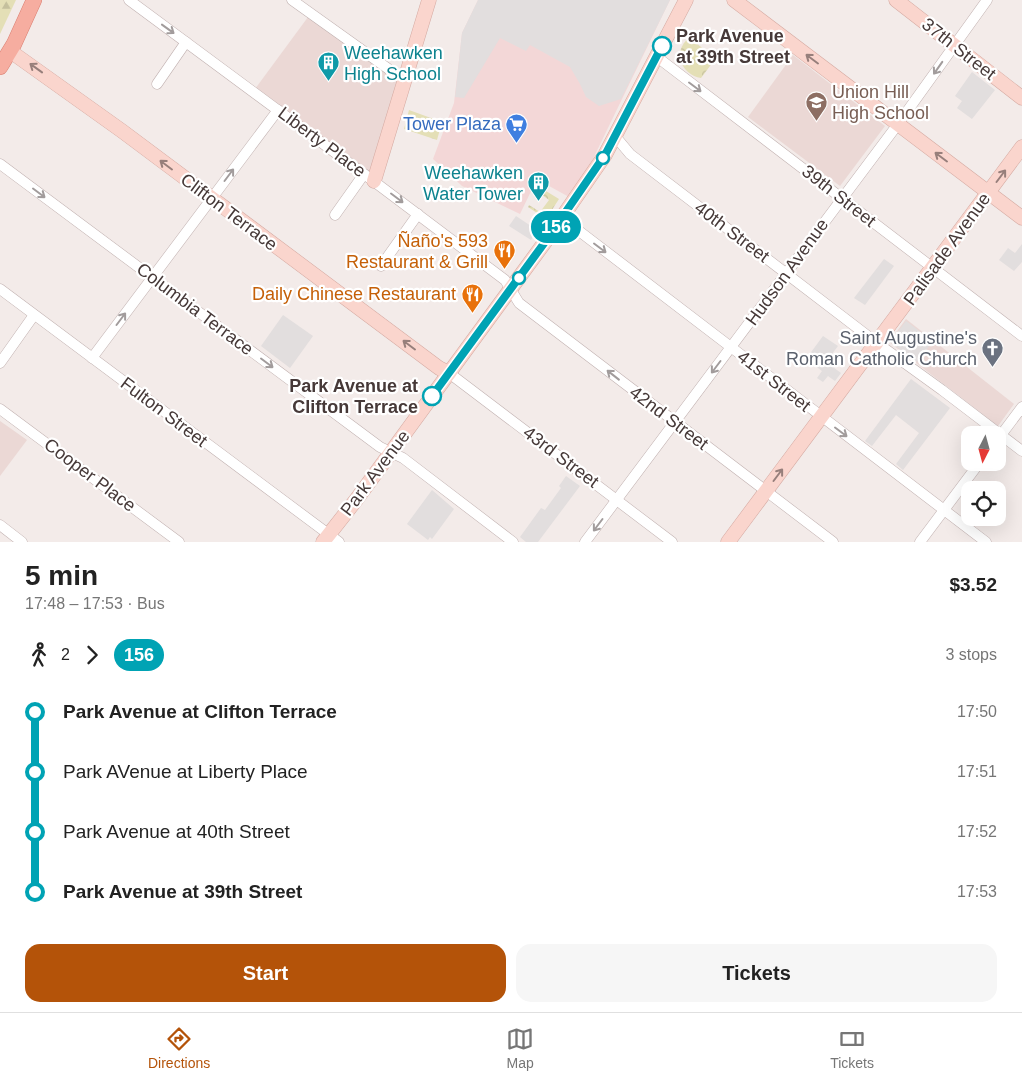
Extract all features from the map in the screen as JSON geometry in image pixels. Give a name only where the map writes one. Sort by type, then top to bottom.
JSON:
[{"type":"main road","points":[[0,67],[10,51],[34,0]]},
{"type":"street","name":"Liberty Place","points":[[129,0],[505,280],[510,290]]},
{"type":"street","points":[[292,0],[404,80]]},
{"type":"street","points":[[335,215],[369,177],[404,80],[429,0]]},
{"type":"street","name":"Park Avenue","points":[[330,539],[391,452],[562,218],[605,155],[686,0]]},
{"type":"street","points":[[734,0],[1022,218]]},
{"type":"street","name":"37th Street","points":[[896,0],[1022,98]]},
{"type":"street","name":"Hudson Avenue","points":[[585,542],[898,124],[987,0]]},
{"type":"street","points":[[157,84],[186,42]]},
{"type":"street","name":"Clifton Terrace","points":[[10,51],[122,131],[439,368],[449,373]]},
{"type":"street","name":"39th Street","points":[[656,57],[1022,336]]},
{"type":"street","points":[[92,358],[278,110]]},
{"type":"street","name":"40th Street","points":[[615,136],[630,154],[985,426]]},
{"type":"street","name":"Palisade Avenue","points":[[728,542],[1022,147]]},
{"type":"street","name":"Columbia Terrace","points":[[0,164],[380,447],[403,458],[513,542]]},
{"type":"street","points":[[381,266],[418,214]]},
{"type":"street","name":"41st Street","points":[[562,218],[986,542]]},
{"type":"street","name":"Fulton Street","points":[[0,289],[330,539]]},
{"type":"street","name":"42nd Street","points":[[510,290],[519,303],[674,423],[833,542]]},
{"type":"street","points":[[0,363],[34,315]]},
{"type":"street","name":"43rd Street","points":[[449,373],[672,542]]},
{"type":"street","points":[[1006,428],[1022,407]]},
{"type":"street","name":"Cooper Place","points":[[0,409],[179,542]]},
{"type":"street","name":"40th Street","points":[[1006,441],[1022,451]]},
{"type":"street","points":[[920,542],[973,471]]},
{"type":"street","points":[[0,525],[22,542]]},
{"type":"shaded area","points":[[478,0],[670,0],[591,163],[569,197],[540,181],[536,181],[520,214],[462,186],[433,159],[454,103],[462,33]]},
{"type":"shaded area","points":[[478,0],[670,0],[621,99],[599,106],[586,97],[570,67],[530,45],[526,51],[500,38],[464,98],[455,97],[462,33]]},
{"type":"shaded area","points":[[311,13],[401,78],[370,174],[255,89]]},
{"type":"shaded area","name":"Union Hill High School","points":[[793,55],[885,126],[840,186],[748,117]]},
{"type":"shaded area","points":[[972,72],[995,90],[972,119],[957,108],[962,101],[955,96]]},
{"type":"shaded area","points":[[516,216],[537,230],[531,240],[509,226]]},
{"type":"shaded area","points":[[1022,244],[1022,262],[1014,271],[999,260],[1008,248],[1015,253]]},
{"type":"shaded area","points":[[884,259],[894,266],[865,305],[854,298]]},
{"type":"shaded area","points":[[283,315],[313,336],[290,368],[261,346]]},
{"type":"shaded area","points":[[906,319],[1014,404],[998,426],[889,342]]},
{"type":"shaded area","points":[[906,321],[933,341],[917,362],[890,342]]},
{"type":"shaded area","points":[[823,336],[838,346],[826,362],[841,373],[835,381],[828,376],[823,382],[817,378],[822,371],[806,359]]},
{"type":"shaded area","points":[[911,379],[950,408],[903,470],[896,464],[919,433],[896,415],[872,446],[865,441]]},
{"type":"shaded area","points":[[0,421],[27,440],[0,476]]},
{"type":"shaded area","points":[[566,476],[580,486],[538,542],[526,542],[520,537],[541,508],[545,510],[561,488],[559,486]]},
{"type":"shaded area","points":[[432,490],[454,509],[432,539],[430,537],[428,540],[407,524]]},
{"type":"green space","points":[[0,0],[16,0],[0,34]]},
{"type":"green space","points":[[689,38],[716,58],[701,78],[688,72],[681,62],[681,49]]},
{"type":"green space","points":[[409,110],[442,122],[437,140],[404,129]]},
{"type":"green space","points":[[541,188],[559,199],[546,219],[528,207],[529,205],[540,212],[549,200],[538,192]]},
{"type":"bus line","name":"156","points":[[432,396],[545,242],[605,155],[662,46]]},
{"type":"place","name":"Park Avenue at 39th Street","points":[[662,46]]},
{"type":"place","name":"Weehawken High School","points":[[328,82]]},
{"type":"place","name":"Union Hill High School","points":[[816,121]]},
{"type":"place","name":"Tower Plaza","points":[[517,143]]},
{"type":"place","name":"Weehawken Water Tower","points":[[539,202]]},
{"type":"place","name":"Ñaño's 593 Restaurant & Grill","points":[[504,270]]},
{"type":"place","name":"Daily Chinese Restaurant","points":[[472,313]]},
{"type":"place","name":"Saint Augustine's Roman Catholic Church","points":[[993,367]]},
{"type":"place","name":"Park Avenue at Clifton Terrace","points":[[432,396]]}]
